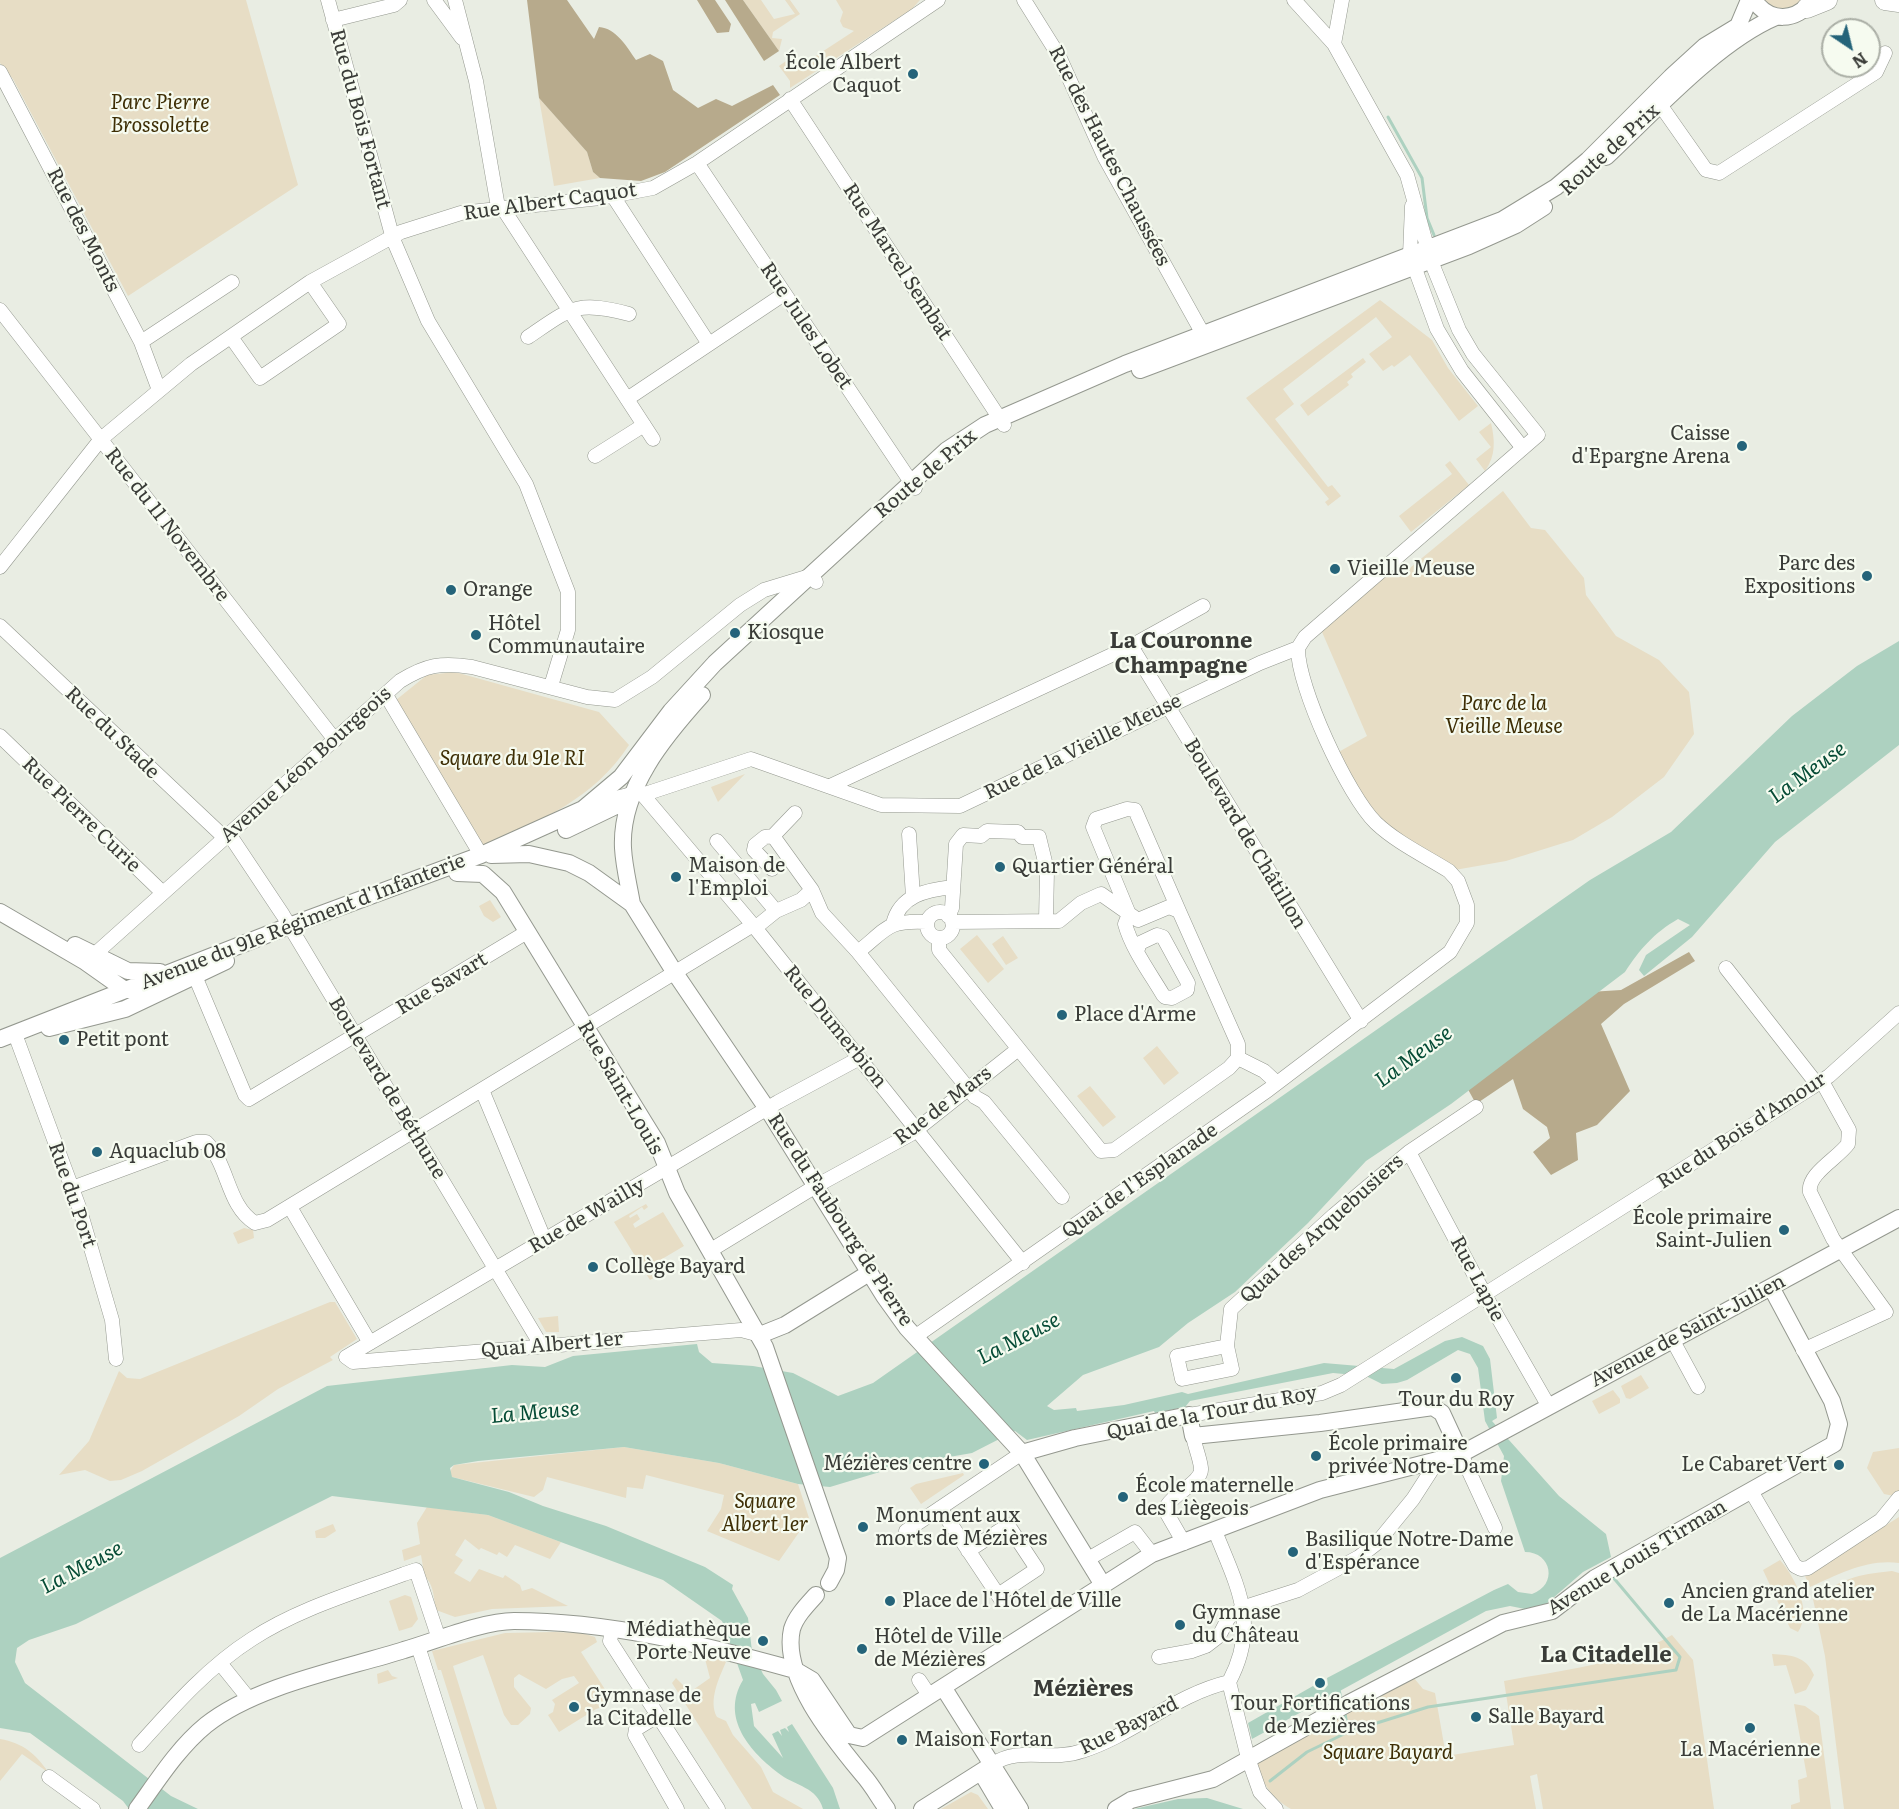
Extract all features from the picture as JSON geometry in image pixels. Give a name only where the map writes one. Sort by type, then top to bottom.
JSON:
[{"type":"highway","points":[[1809,4],[1827,0]]},
{"type":"highway","points":[[1885,0],[1899,2]]},
{"type":"main road","name":"Route de Prix","points":[[632,904],[623,847],[638,794],[664,740],[722,672],[813,579],[947,450],[985,425],[1002,422],[1125,364],[1206,340],[1412,261],[1516,225],[1566,192],[1657,100],[1705,46],[1738,26],[1751,0],[1760,9],[1776,17],[1787,17],[1809,4]]},
{"type":"main road","name":"Route de Prix","points":[[1657,100],[1747,33],[1776,17]]},
{"type":"main road","name":"Route de Prix","points":[[589,811],[621,777],[671,711],[715,663],[813,579]]},
{"type":"main road","points":[[638,794],[630,780],[648,742]]},
{"type":"main road","name":"Route de Prix","points":[[589,811],[638,794]]},
{"type":"main road","name":"Avenue du 91e Régiment d'Infanterie","points":[[82,1021],[134,1006],[292,930],[589,811]]},
{"type":"main road","name":"Avenue du 91e Régiment d'Infanterie","points":[[12,1035],[172,971],[458,873],[506,854],[589,811]]},
{"type":"main road","name":"Avenue du 91e Régiment d'Infanterie","points":[[481,855],[529,854],[569,863],[588,873],[632,904],[675,974]]},
{"type":"main road","name":"Rue Saint-Louis","points":[[458,873],[483,874],[503,892],[657,1143],[667,1170],[760,1335],[836,1551],[837,1573]]},
{"type":"main road","points":[[0,912],[95,961],[145,974],[172,971]]},
{"type":"main road","points":[[95,961],[125,990],[171,988]]},
{"type":"main road","points":[[87,1005],[97,989],[98,975],[95,961]]},
{"type":"main road","points":[[116,966],[122,975],[125,990]]},
{"type":"main road","name":"Rue du Faubourg de Pierre","points":[[675,974],[768,1109],[869,1273],[916,1336],[1022,1453],[1103,1585]]},
{"type":"main road","points":[[12,1035],[82,1021],[114,1003],[125,990]]},
{"type":"main road","name":"Avenue de Saint-Julien","points":[[795,1670],[812,1680],[849,1735],[855,1738],[866,1737],[1152,1554],[1320,1490],[1432,1464],[1461,1454],[1548,1405],[1899,1218]]},
{"type":"main road","points":[[760,1335],[785,1325],[869,1273]]},
{"type":"main road","points":[[1771,1287],[1803,1350]]},
{"type":"main road","name":"Avenue Louis Tirman","points":[[1116,1809],[1131,1800],[1213,1779],[1248,1758],[1503,1623],[1552,1611],[1595,1578],[1834,1444],[1839,1424],[1832,1401],[1803,1350]]},
{"type":"main road","points":[[1189,1415],[1193,1436],[1331,1422],[1432,1407],[1442,1413],[1461,1454]]},
{"type":"main road","name":"Quai de la Tour du Roy","points":[[1022,1453],[1075,1438],[1189,1415]]},
{"type":"main road","points":[[770,1663],[792,1632],[797,1618],[816,1595]]},
{"type":"main road","points":[[137,1809],[167,1767],[206,1724],[249,1699],[333,1670],[511,1621],[578,1624],[795,1670]]},
{"type":"main road","points":[[792,1632],[792,1656],[795,1670],[842,1752],[864,1776],[884,1808]]},
{"type":"main road","points":[[936,1691],[987,1768],[1020,1809]]},
{"type":"main road","points":[[921,1809],[987,1768]]},
{"type":"main road","points":[[987,1768],[1003,1809]]},
{"type":"street","name":"Rue du Bois Fortant","points":[[327,0],[393,239],[428,321],[526,484],[568,592],[568,630],[551,686]]},
{"type":"street","points":[[333,20],[394,5],[400,0]]},
{"type":"street","points":[[434,0],[465,42]]},
{"type":"street","points":[[455,0],[476,81],[500,207],[653,439]]},
{"type":"street","name":"Rue Albert Caquot","points":[[0,567],[101,440],[159,390],[231,336],[310,282],[393,239],[401,232],[461,213],[613,196],[653,188],[696,163],[938,0]]},
{"type":"street","name":"Rue des Hautes Chaussées","points":[[1024,0],[1059,56],[1104,156],[1206,340]]},
{"type":"street","points":[[1294,0],[1334,44],[1390,142],[1413,192],[1430,255]]},
{"type":"street","points":[[1334,44],[1342,0]]},
{"type":"street","points":[[1657,100],[1706,170],[1719,173],[1876,72],[1885,53]]},
{"type":"street","name":"Rue des Monts","points":[[0,72],[7,80],[141,342],[159,390]]},
{"type":"street","name":"Rue Marcel Sembat","points":[[790,99],[1002,422]]},
{"type":"street","name":"Rue Jules Lobet","points":[[696,163],[913,485]]},
{"type":"street","points":[[1413,192],[1412,261],[1437,329],[1462,371],[1522,447]]},
{"type":"street","points":[[613,196],[709,344]]},
{"type":"street","name":"Rue de la Vieille Meuse","points":[[638,794],[751,759],[881,805],[960,806],[1260,663],[1298,648],[1305,637],[1538,435],[1464,338],[1430,255]]},
{"type":"street","points":[[231,336],[260,378],[339,324],[310,282]]},
{"type":"street","points":[[141,342],[229,284]]},
{"type":"street","points":[[627,399],[784,294]]},
{"type":"street","points":[[528,337],[569,310],[598,306],[629,314]]},
{"type":"street","name":"Rue du 11 Novembre","points":[[0,310],[335,740]]},
{"type":"street","points":[[595,456],[644,425]]},
{"type":"street","name":"Avenue Léon Bourgeois","points":[[95,961],[163,893],[400,681],[421,668],[454,664],[551,686],[588,697],[615,700],[652,677],[740,605],[777,585],[813,579]]},
{"type":"street","points":[[830,786],[1131,646],[1203,606]]},
{"type":"street","name":"Rue du Stade","points":[[0,626],[227,836]]},
{"type":"street","name":"Boulevard de Châtillon","points":[[1131,646],[1361,1021]]},
{"type":"street","name":"Quai de l'Esplanade","points":[[916,1336],[1023,1263],[1361,1021],[1450,952],[1467,923],[1467,906],[1458,881],[1449,871],[1388,832],[1366,813],[1342,770],[1306,692],[1298,665],[1298,648]]},
{"type":"street","points":[[386,695],[481,855]]},
{"type":"street","name":"Rue Pierre Curie","points":[[0,736],[163,893]]},
{"type":"street","name":"Rue Dumerbion","points":[[638,794],[754,927],[1023,1263]]},
{"type":"street","points":[[939,938],[939,950],[1017,1050],[1098,1148],[1105,1152],[1114,1150],[1229,1068],[1238,1058],[1238,1044],[1136,810],[1127,809],[1096,819],[1093,827],[1129,914],[1125,924],[1137,951],[1165,998],[1172,998],[1187,990],[1188,983],[1164,937],[1156,935],[1140,943],[1137,951]]},
{"type":"street","points":[[772,869],[754,850],[755,845],[765,837],[773,836],[795,813]]},
{"type":"street","points":[[939,938],[950,933],[956,844],[963,835],[981,836],[987,831],[1018,832],[1022,837],[1039,837],[1047,870],[1046,921]]},
{"type":"street","points":[[909,834],[913,897]]},
{"type":"street","name":"Boulevard de Béthune","points":[[227,836],[292,930],[541,1345]]},
{"type":"street","points":[[773,836],[812,890],[822,913],[858,952],[968,1089],[984,1102],[1062,1197]]},
{"type":"street","points":[[717,841],[776,911]]},
{"type":"street","points":[[893,924],[897,908],[903,901],[953,887]]},
{"type":"street","points":[[72,1188],[196,1142],[206,1142],[217,1159],[243,1216],[255,1223],[267,1220],[754,927],[776,911],[801,900],[812,890]]},
{"type":"street","points":[[858,952],[893,924],[902,921],[927,922],[936,913],[950,919],[1059,921],[1081,903],[1101,894],[1138,920],[1169,907],[1179,911]]},
{"type":"street","points":[[927,922],[931,934],[939,938]]},
{"type":"street","name":"Rue Savart","points":[[195,976],[245,1095],[249,1099],[527,932]]},
{"type":"street","points":[[1726,968],[1813,1079],[1820,1082],[1849,1130],[1848,1144],[1813,1179],[1809,1186],[1840,1250],[1892,1310],[1803,1350]]},
{"type":"street","name":"Rue du Bois d'Amour","points":[[1485,1295],[1820,1082],[1899,1013]]},
{"type":"street","name":"Rue du Port","points":[[12,1035],[72,1188],[112,1320],[116,1359]]},
{"type":"street","name":"Rue de Mars","points":[[711,1250],[816,1186],[917,1129],[1017,1050]]},
{"type":"street","points":[[1238,1058],[1264,1071],[1277,1083]]},
{"type":"street","name":"Rue de Wailly","points":[[346,1357],[768,1109],[858,1059]]},
{"type":"street","points":[[482,1090],[545,1241]]},
{"type":"street","name":"Quai des Arquebusiers","points":[[1227,1346],[1177,1356],[1182,1379],[1232,1369],[1227,1346],[1231,1309],[1334,1215],[1409,1152],[1476,1107]]},
{"type":"street","name":"Rue Lapie","points":[[1409,1152],[1485,1295],[1548,1405]]},
{"type":"street","points":[[290,1207],[370,1343]]},
{"type":"street","name":"Quai de la Tour du Roy","points":[[1189,1415],[1322,1393],[1341,1385],[1485,1295]]},
{"type":"street","name":"Quai Albert 1er","points":[[346,1357],[353,1362],[741,1330],[760,1335]]},
{"type":"street","points":[[1672,1339],[1698,1387]]},
{"type":"street","points":[[1184,1543],[1165,1510],[1168,1502],[1198,1479],[1202,1470],[1193,1436]]},
{"type":"street","points":[[906,1531],[1022,1453]]},
{"type":"street","points":[[1461,1454],[1495,1528]]},
{"type":"street","points":[[1159,1657],[1206,1646],[1219,1636],[1229,1617],[1245,1607],[1298,1590],[1359,1557],[1377,1543],[1413,1499],[1431,1471],[1432,1464]]},
{"type":"street","points":[[1751,1491],[1795,1566],[1801,1569],[1808,1568],[1881,1520],[1899,1498]]},
{"type":"street","points":[[940,1508],[968,1551],[1000,1598],[1037,1569],[1008,1525],[968,1551]]},
{"type":"street","points":[[1215,1531],[1245,1607],[1241,1659],[1229,1682],[1248,1758],[1260,1792],[1276,1809]]},
{"type":"street","points":[[1088,1559],[1135,1532],[1152,1554]]},
{"type":"street","points":[[139,1745],[220,1663],[253,1639],[302,1613],[416,1570],[439,1640]]},
{"type":"street","points":[[612,1630],[610,1641],[718,1809]]},
{"type":"street","points":[[418,1646],[470,1809]]},
{"type":"street","points":[[220,1663],[249,1699]]},
{"type":"street","points":[[919,1680],[936,1691]]},
{"type":"street","name":"Rue Bayard","points":[[987,1768],[1013,1754],[1048,1756],[1086,1750],[1195,1694],[1229,1682]]},
{"type":"street","points":[[657,1716],[636,1729],[635,1735],[677,1809]]},
{"type":"street","points":[[49,1777],[93,1809]]},
{"type":"green space","name":"Parc Pierre Brossolette","points":[[0,0],[246,0],[298,185],[128,296],[13,79],[0,63]]},
{"type":"green space","points":[[743,0],[761,0],[774,19],[795,14],[785,0],[790,0],[800,14],[773,32],[772,38],[782,39],[779,51]]},
{"type":"green space","points":[[836,0],[920,0],[912,9],[790,88],[790,81],[779,66],[786,61],[805,63],[854,31],[843,27],[840,21],[843,12]]},
{"type":"green space","points":[[1761,0],[1804,0],[1797,7],[1780,11]]},
{"type":"green space","points":[[539,98],[587,152],[593,172],[600,178],[554,186]]},
{"type":"green space","points":[[1380,300],[1432,340],[1448,368],[1478,406],[1459,421],[1410,355],[1394,367],[1392,365],[1383,371],[1369,354],[1392,337],[1376,317],[1283,389],[1294,404],[1275,419],[1328,487],[1332,485],[1341,496],[1328,506],[1325,502],[1329,499],[1246,398]]},
{"type":"green space","points":[[1363,358],[1366,362],[1351,374],[1353,377],[1347,382],[1349,385],[1308,416],[1300,405]]},
{"type":"green space","points":[[1491,423],[1494,448],[1485,471],[1476,459],[1491,447],[1479,432]]},
{"type":"green space","points":[[1450,461],[1469,485],[1411,532],[1399,516],[1452,474],[1445,465]]},
{"type":"green space","name":"Parc de la Vieille Meuse","points":[[1503,491],[1531,528],[1545,530],[1584,578],[1586,595],[1616,636],[1659,660],[1689,692],[1694,734],[1664,777],[1612,817],[1573,840],[1506,861],[1449,871],[1388,832],[1335,754],[1367,736],[1319,625],[1387,566],[1399,577]]},
{"type":"green space","name":"Square du 91e RI","points":[[455,672],[599,712],[629,745],[600,780],[583,794],[526,828],[484,847],[396,700],[427,675]]},
{"type":"green space","points":[[745,774],[718,802],[711,787]]},
{"type":"green space","points":[[490,900],[501,917],[493,922],[484,916],[479,906]]},
{"type":"green space","points":[[977,935],[1004,969],[988,983],[960,949]]},
{"type":"green space","points":[[1003,936],[1018,958],[1006,965],[992,944]]},
{"type":"green space","points":[[1157,1046],[1179,1073],[1164,1085],[1143,1058]]},
{"type":"green space","points":[[1090,1086],[1116,1117],[1103,1127],[1077,1096]]},
{"type":"green space","points":[[646,1204],[648,1207],[644,1210],[642,1207],[629,1216],[630,1218],[637,1214],[640,1219],[633,1224],[635,1228],[663,1212],[684,1246],[657,1262],[663,1273],[650,1280],[614,1222]]},
{"type":"green space","points":[[244,1228],[253,1230],[254,1238],[238,1244],[233,1233]]},
{"type":"green space","points":[[330,1302],[335,1302],[357,1339],[330,1357],[333,1360],[278,1389],[239,1416],[142,1471],[121,1480],[110,1481],[85,1470],[59,1475],[89,1441],[119,1371],[127,1378],[140,1379]]},
{"type":"green space","points":[[558,1316],[559,1332],[546,1332],[538,1318]]},
{"type":"green space","points":[[1641,1375],[1649,1388],[1630,1399],[1626,1398],[1621,1386]]},
{"type":"green space","points":[[1613,1390],[1620,1399],[1620,1403],[1599,1414],[1592,1401]]},
{"type":"green space","name":"Square Albert 1er","points":[[624,1447],[719,1463],[798,1484],[809,1518],[779,1561],[707,1531],[721,1509],[724,1495],[646,1475],[643,1489],[627,1487],[626,1498],[547,1477],[543,1490],[534,1497],[452,1477],[449,1473],[454,1465]]},
{"type":"green space","points":[[1899,1448],[1899,1497],[1884,1494],[1867,1468],[1873,1452]]},
{"type":"green space","points":[[963,1473],[964,1475],[921,1504],[910,1488],[916,1484]]},
{"type":"green space","points":[[427,1507],[488,1515],[561,1542],[550,1559],[515,1545],[507,1557],[499,1552],[497,1555],[481,1548],[479,1550],[465,1539],[455,1555],[463,1560],[454,1573],[470,1582],[479,1569],[503,1578],[505,1575],[520,1585],[522,1591],[532,1588],[568,1606],[492,1609],[455,1617],[436,1610],[430,1583],[418,1571],[423,1567],[421,1555],[404,1561],[402,1550],[420,1544],[417,1523]]},
{"type":"green space","points":[[1899,1517],[1899,1563],[1864,1565],[1810,1587],[1805,1576]]},
{"type":"green space","points":[[333,1524],[336,1531],[325,1538],[316,1538],[315,1531]]},
{"type":"green space","points":[[1780,1560],[1796,1584],[1803,1604],[1802,1624],[1798,1632],[1790,1628],[1763,1570]]},
{"type":"green space","points":[[1892,1571],[1899,1573],[1899,1809],[1844,1809],[1825,1656],[1813,1599],[1833,1586],[1850,1579]]},
{"type":"green space","points":[[405,1595],[411,1597],[418,1619],[412,1627],[399,1631],[389,1601]]},
{"type":"green space","points":[[505,1633],[582,1633],[595,1637],[597,1642],[581,1652],[608,1694],[603,1707],[559,1732],[548,1715],[553,1712],[555,1704],[552,1700],[579,1683],[574,1676],[562,1679],[546,1689],[519,1674],[514,1678],[514,1687],[531,1708],[530,1714],[518,1725],[511,1725],[504,1715],[483,1655],[453,1666],[497,1809],[485,1809],[441,1670],[438,1670],[432,1651]]},
{"type":"green space","name":"Square Bayard","points":[[1672,1635],[1693,1660],[1714,1809],[1543,1809],[1537,1774],[1530,1776],[1536,1809],[1291,1809],[1273,1795],[1259,1772],[1257,1764],[1261,1759],[1339,1715],[1414,1678],[1423,1689],[1435,1693],[1446,1756],[1514,1745],[1504,1681],[1612,1660],[1653,1645]]},
{"type":"green space","points":[[1772,1654],[1792,1656],[1807,1664],[1814,1675],[1806,1690],[1795,1694],[1786,1665],[1774,1666]]},
{"type":"green space","points":[[705,1659],[720,1659],[726,1662],[714,1697],[717,1717],[726,1721],[733,1735],[761,1767],[773,1792],[803,1809],[752,1809],[672,1683],[676,1678],[690,1692],[710,1678]]},
{"type":"green space","points":[[388,1670],[392,1676],[398,1678],[378,1684],[377,1674]]},
{"type":"green space","points":[[1794,1704],[1805,1706],[1819,1716],[1831,1809],[1791,1809],[1791,1805],[1800,1802],[1798,1780],[1807,1777]]},
{"type":"green space","points":[[0,1739],[28,1750],[49,1773],[22,1754],[0,1781]]},
{"type":"green space","points":[[971,1792],[978,1795],[988,1809],[941,1809]]},
{"type":"shaded area","points":[[527,0],[567,0],[594,39],[599,27],[605,28],[616,34],[636,60],[650,54],[663,61],[673,90],[698,108],[716,99],[732,106],[773,85],[780,95],[665,172],[641,181],[600,178],[593,172],[587,152],[539,98]]},
{"type":"shaded area","points":[[697,0],[715,0],[731,24],[729,32],[717,33]]},
{"type":"shaded area","points":[[725,0],[743,0],[779,51],[764,61]]},
{"type":"shaded area","points":[[1689,952],[1695,961],[1624,1004],[1601,1024],[1630,1091],[1597,1125],[1576,1133],[1578,1160],[1551,1175],[1533,1152],[1550,1138],[1547,1127],[1523,1109],[1513,1079],[1476,1104],[1464,1082],[1574,993],[1621,990]]},
{"type":"water","name":"La Meuse","points":[[1899,641],[1899,745],[1775,842],[1692,937],[1644,976],[1639,970],[1646,955],[1690,925],[1678,919],[1662,930],[1642,949],[1625,972],[1451,1104],[1366,1161],[1308,1223],[1235,1292],[1188,1323],[1159,1347],[1083,1375],[1047,1406],[1054,1410],[1076,1408],[1077,1411],[1124,1405],[1182,1392],[1188,1394],[1324,1363],[1394,1369],[1445,1341],[1462,1337],[1483,1346],[1490,1359],[1497,1418],[1492,1421],[1559,1496],[1606,1534],[1611,1557],[1583,1572],[1545,1605],[1525,1609],[1510,1606],[1486,1611],[1252,1739],[1248,1723],[1313,1686],[1317,1690],[1324,1690],[1328,1685],[1327,1678],[1494,1590],[1508,1584],[1518,1592],[1532,1594],[1546,1584],[1548,1570],[1546,1563],[1534,1553],[1525,1552],[1501,1481],[1504,1456],[1485,1421],[1478,1368],[1470,1354],[1458,1350],[1407,1380],[1397,1383],[1382,1384],[1366,1376],[1333,1373],[1190,1401],[1185,1407],[1155,1413],[1154,1411],[1027,1440],[1015,1431],[972,1453],[903,1465],[830,1487],[798,1484],[719,1463],[624,1447],[478,1461],[454,1465],[450,1468],[452,1477],[509,1492],[543,1506],[606,1526],[705,1567],[733,1585],[732,1589],[748,1618],[752,1651],[763,1674],[782,1701],[759,1712],[755,1703],[751,1704],[754,1726],[783,1758],[772,1734],[778,1731],[782,1736],[780,1730],[785,1728],[789,1732],[787,1727],[792,1724],[833,1788],[840,1809],[823,1809],[811,1791],[781,1775],[749,1745],[737,1721],[735,1708],[737,1694],[743,1680],[722,1621],[663,1580],[488,1515],[332,1496],[76,1624],[29,1640],[17,1648],[15,1662],[25,1683],[171,1796],[198,1809],[129,1809],[123,1801],[30,1733],[0,1728],[0,1558],[327,1386],[512,1365],[545,1367],[573,1356],[697,1344],[699,1352],[712,1363],[753,1366],[793,1373],[838,1396],[873,1383],[1590,880],[1671,832],[1792,716],[1857,666]]},
{"type":"water","points":[[1207,1798],[1243,1809],[1134,1809],[1178,1799]]},
{"type":"waterway","points":[[1388,117],[1422,178],[1427,218],[1434,235]]},
{"type":"waterway","points":[[1270,1781],[1307,1752],[1348,1732],[1428,1707],[1676,1670],[1680,1657],[1612,1576]]},
{"type":"waterway","points":[[1339,1690],[1342,1702]]},
{"type":"waterway","points":[[1345,1713],[1348,1732]]},
{"type":"place","name":"École Albert Caquot","points":[[913,74]]},
{"type":"place","name":"Caisse d'Epargne Arena","points":[[1742,446]]},
{"type":"place","name":"Vieille Meuse","points":[[1335,569]]},
{"type":"place","name":"Parc des Expositions","points":[[1867,576]]},
{"type":"place","name":"Orange","points":[[451,590]]},
{"type":"place","name":"Kiosque","points":[[735,633]]},
{"type":"place","name":"Hôtel Communautaire","points":[[476,635]]},
{"type":"place","name":"Quartier Général","points":[[1000,867]]},
{"type":"place","name":"Maison de l'Emploi","points":[[676,877]]},
{"type":"place","name":"Place d'Arme","points":[[1062,1015]]},
{"type":"place","name":"Petit pont","points":[[64,1040]]},
{"type":"place","name":"Aquaclub 08","points":[[97,1152]]},
{"type":"place","name":"École primaire Saint-Julien","points":[[1784,1230]]},
{"type":"place","name":"Collège Bayard","points":[[593,1267]]},
{"type":"place","name":"Tour du Roy","points":[[1456,1378]]},
{"type":"place","name":"École primaire privée Notre-Dame","points":[[1316,1456]]},
{"type":"place","name":"Mézières centre","points":[[984,1464]]},
{"type":"place","name":"Le Cabaret Vert","points":[[1839,1465]]},
{"type":"place","name":"École maternelle des Liègeois","points":[[1123,1497]]},
{"type":"place","name":"Monument aux morts de Mézières","points":[[863,1527]]},
{"type":"place","name":"Basilique Notre-Dame d'Espérance","points":[[1293,1552]]},
{"type":"place","name":"Place de l'Hôtel de Ville","points":[[890,1601]]},
{"type":"place","name":"Ancien grand atelier de La Macérienne","points":[[1669,1603]]},
{"type":"place","name":"Gymnase du Château","points":[[1180,1625]]},
{"type":"place","name":"Médiathèque Porte Neuve","points":[[763,1641]]},
{"type":"place","name":"Hôtel de Ville de Mézières","points":[[862,1649]]},
{"type":"place","name":"Tour Fortifications de Mezières","points":[[1320,1683]]},
{"type":"place","name":"Gymnase de la Citadelle","points":[[574,1707]]},
{"type":"place","name":"Salle Bayard","points":[[1476,1717]]},
{"type":"place","name":"La Macérienne","points":[[1750,1728]]},
{"type":"place","name":"Maison Fortan","points":[[902,1740]]},
{"type":"district","name":"La Couronne Champagne","points":[[1181,654]]},
{"type":"district","name":"La Citadelle","points":[[1606,1656]]},
{"type":"district","name":"Mézières","points":[[1083,1690]]}]
